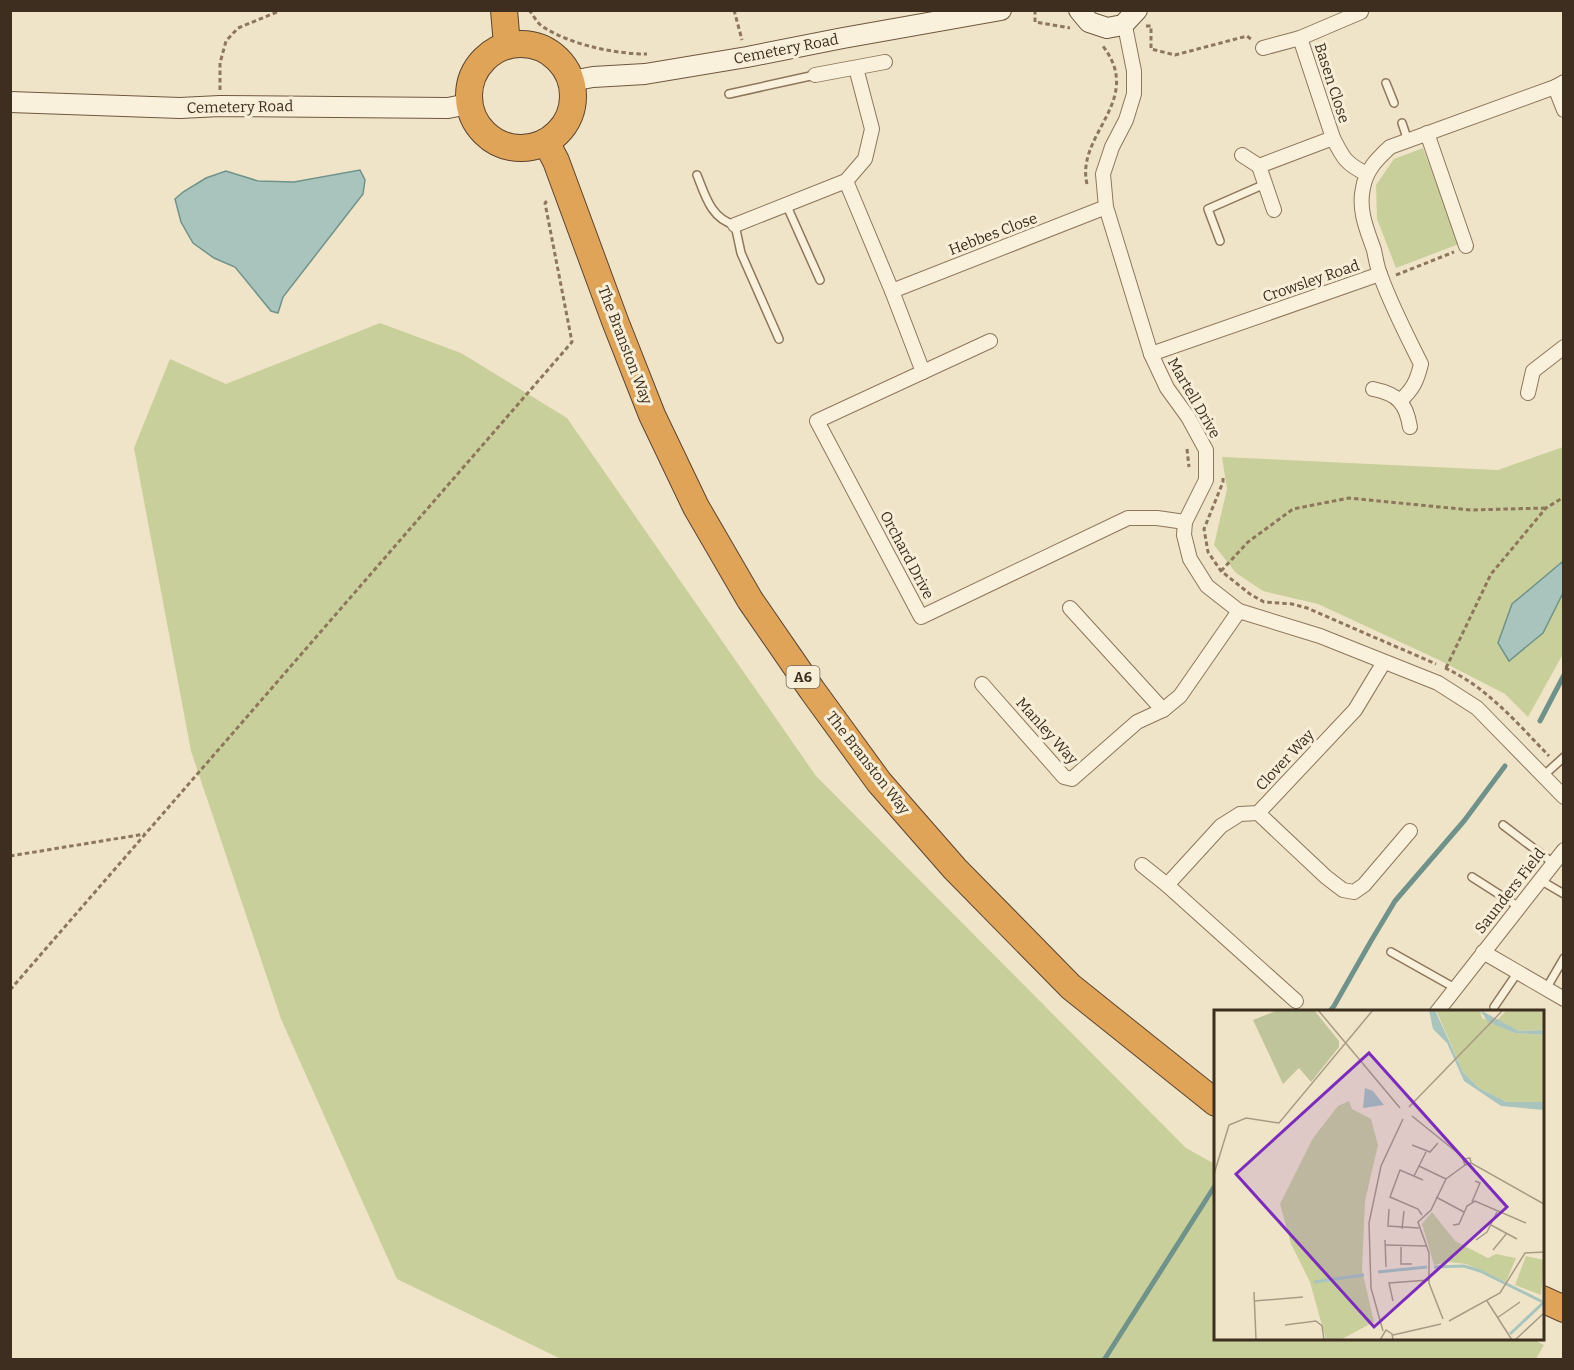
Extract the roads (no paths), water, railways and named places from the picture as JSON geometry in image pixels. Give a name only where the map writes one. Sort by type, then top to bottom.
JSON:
[{"type":"highway","points":[[504,10],[507,45]]},
{"type":"highway","points":[[531,44],[554,54],[565,66],[572,81],[573,99],[569,116],[560,131],[546,142],[530,148],[513,148],[497,143],[483,134],[473,120],[468,104],[468,88],[481,61],[493,51],[507,45],[531,44]]},
{"type":"highway","name":"The Branston Way","points":[[546,142],[556,161],[652,415],[696,507],[750,600],[812,690],[879,782],[955,869],[1071,987],[1214,1102]]},
{"type":"highway","points":[[1544,1300],[1563,1309]]},
{"type":"main road","name":"Cemetery Road","points":[[572,81],[593,77],[645,74],[1001,10]]},
{"type":"main road","points":[[1077,20],[1107,28],[1129,22]]},
{"type":"main road","name":"Cemetery Road","points":[[10,102],[180,108],[220,106],[448,108],[468,104]]},
{"type":"street","name":"Basen Close","points":[[1263,48],[1300,38],[1363,11]]},
{"type":"street","name":"Martell Drive","points":[[1129,22],[1134,94],[1126,120],[1112,147],[1103,174],[1106,207],[1150,354],[1167,388],[1188,417],[1206,450],[1206,480],[1185,522]]},
{"type":"street","name":"Basen Close","points":[[1300,38],[1340,153],[1352,166],[1367,174]]},
{"type":"street","points":[[815,75],[885,62]]},
{"type":"street","points":[[735,225],[846,181],[865,159],[872,129],[856,68]]},
{"type":"street","points":[[1559,85],[1563,110]]},
{"type":"street","name":"Crowsley Road","points":[[1150,354],[1380,274],[1364,224],[1361,205],[1367,174],[1376,160],[1390,147],[1559,85]]},
{"type":"street","points":[[1427,133],[1466,246]]},
{"type":"street","name":"Basen Close","points":[[1259,166],[1333,138]]},
{"type":"street","points":[[1242,155],[1259,166],[1274,210]]},
{"type":"street","points":[[846,181],[923,372]]},
{"type":"street","name":"Hebbes Close","points":[[892,291],[1106,207]]},
{"type":"street","points":[[1380,274],[1395,312],[1421,364],[1417,380],[1410,392],[1400,401]]},
{"type":"street","name":"Orchard Drive","points":[[990,341],[817,421],[921,617],[1128,518],[1157,518],[1185,522]]},
{"type":"street","points":[[1528,393],[1533,370],[1563,347]]},
{"type":"street","points":[[1373,389],[1387,392],[1400,401],[1408,414],[1410,427]]},
{"type":"street","points":[[1185,522],[1184,535],[1190,560],[1207,586],[1239,611],[1320,636],[1438,683],[1477,708],[1563,796]]},
{"type":"street","points":[[1070,608],[1163,710]]},
{"type":"street","name":"Manley Way","points":[[982,684],[1064,777],[1072,778],[1137,722],[1163,710],[1180,696],[1239,611]]},
{"type":"street","name":"Clover Way","points":[[1167,885],[1221,826],[1240,814],[1258,813],[1355,710],[1384,662]]},
{"type":"street","points":[[1258,813],[1326,877],[1343,890],[1354,892],[1364,885],[1410,831]]},
{"type":"street","name":"Saunders Field","points":[[1438,1010],[1563,850]]},
{"type":"street","points":[[1142,865],[1296,1001]]},
{"type":"street","name":"Saunders Field","points":[[1484,952],[1563,999]]},
{"type":"lane","points":[[729,94],[815,75]]},
{"type":"lane","points":[[1386,83],[1394,103]]},
{"type":"lane","points":[[1402,123],[1408,141]]},
{"type":"lane","points":[[697,175],[715,213],[724,221],[735,225],[741,253],[779,339]]},
{"type":"lane","points":[[1220,241],[1208,209],[1265,184]]},
{"type":"lane","points":[[786,204],[820,280]]},
{"type":"lane","points":[[1544,777],[1563,757]]},
{"type":"lane","points":[[1503,825],[1553,863]]},
{"type":"lane","points":[[1472,877],[1518,907]]},
{"type":"lane","points":[[1540,880],[1563,894]]},
{"type":"lane","points":[[1391,952],[1455,988]]},
{"type":"lane","points":[[1546,989],[1563,958]]},
{"type":"lane","points":[[1494,1007],[1518,972]]},
{"type":"water","points":[[360,170],[365,180],[363,194],[283,297],[278,313],[271,311],[235,267],[214,258],[193,243],[181,222],[175,199],[206,178],[226,171],[258,181],[294,182]]},
{"type":"water","points":[[1562,562],[1563,593],[1543,633],[1509,661],[1498,643],[1512,604]]},
{"type":"waterway","points":[[1540,721],[1564,675]]},
{"type":"waterway","points":[[1331,1010],[1395,901],[1464,821],[1505,766]]},
{"type":"waterway","points":[[1104,1360],[1214,1187]]}]
